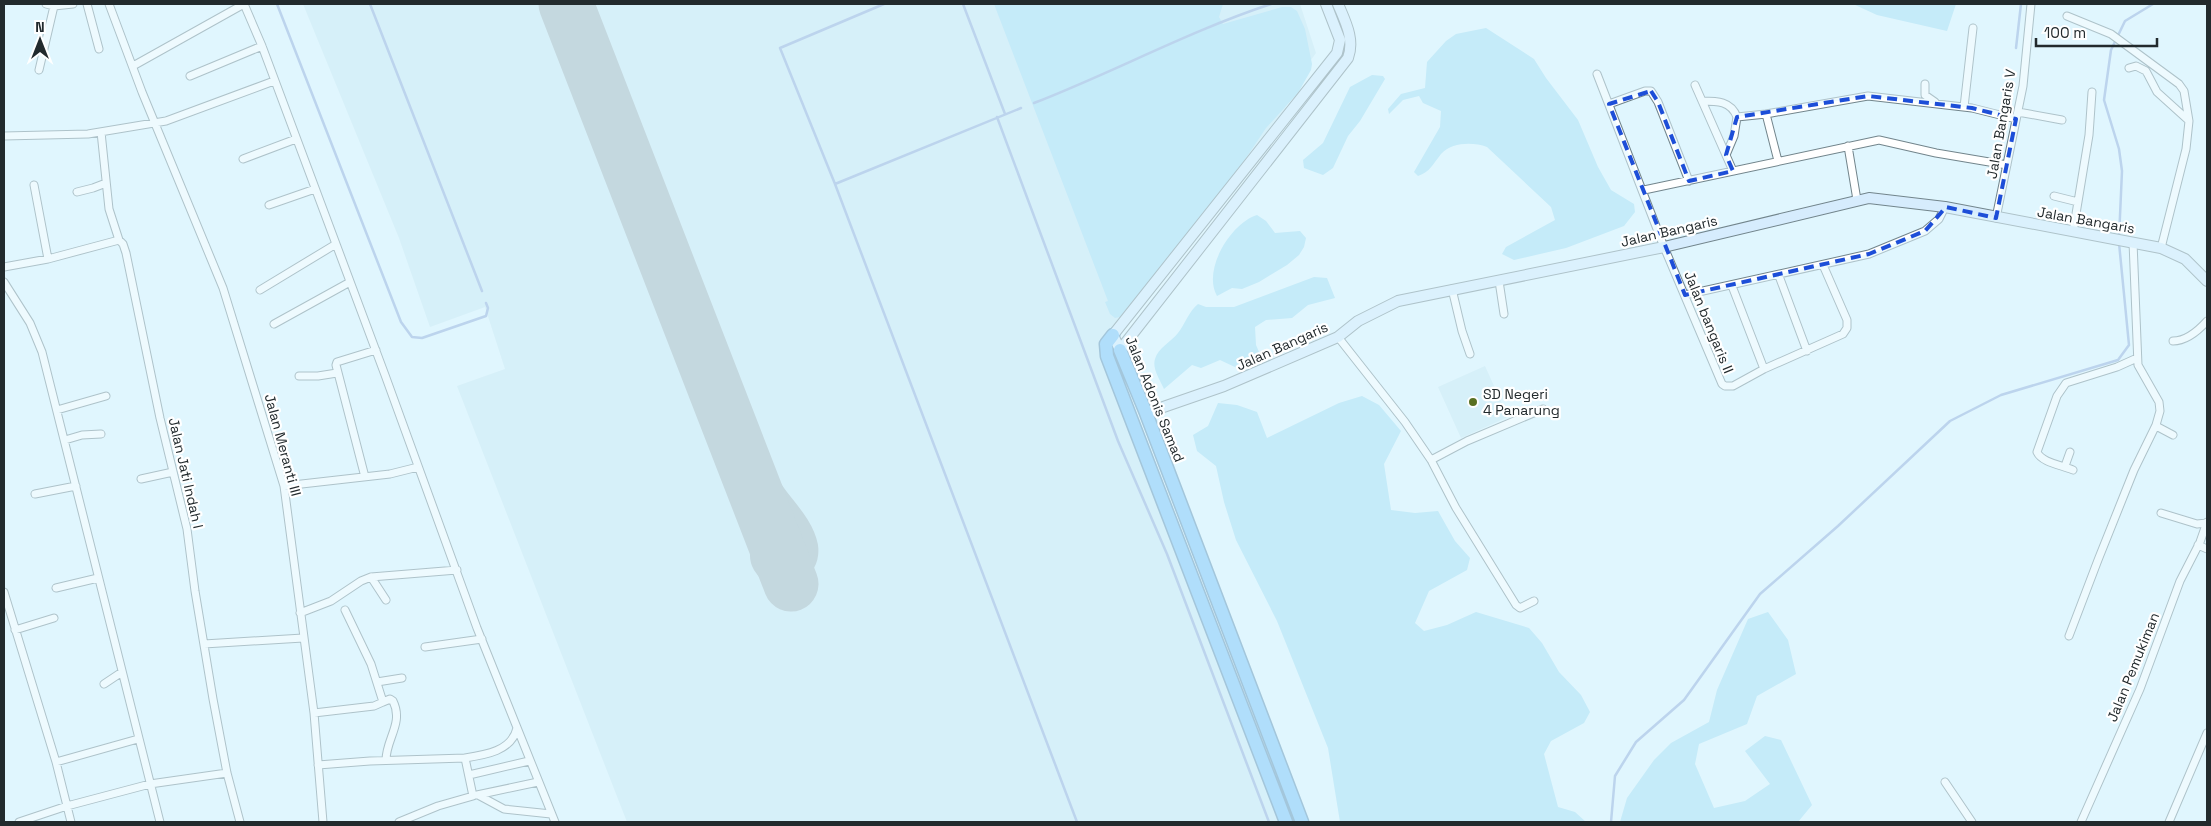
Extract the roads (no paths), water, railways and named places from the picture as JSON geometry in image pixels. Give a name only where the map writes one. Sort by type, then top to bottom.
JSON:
[{"type":"highway","name":"Jalan Adonis Samad","points":[[1112,335],[1106,344],[1107,356],[1286,822]]},
{"type":"highway","name":"Jalan Adonis Samad","points":[[1120,350],[1146,413],[1204,570],[1302,822]]},
{"type":"highway","points":[[1191,574],[1204,570]]},
{"type":"street","points":[[46,4],[54,6],[73,4]]},
{"type":"street","points":[[87,4],[99,49]]},
{"type":"street","name":"Jalan Meranti III","points":[[109,4],[223,288],[284,486],[314,713],[323,822]]},
{"type":"street","points":[[133,66],[244,4],[262,46],[376,350],[482,639],[529,761],[555,822]]},
{"type":"street","points":[[1112,335],[1337,53],[1340,40],[1326,4]]},
{"type":"street","points":[[1120,350],[1348,58],[1351,51],[1350,36],[1338,4]]},
{"type":"street","name":"Jalan Bangaris V","points":[[1996,218],[2023,86],[2031,4]]},
{"type":"street","points":[[39,70],[54,6]]},
{"type":"street","points":[[2067,16],[2090,24],[2116,39],[2179,84],[2184,91],[2189,121],[2182,166],[2161,248]]},
{"type":"street","points":[[1964,107],[1973,28]]},
{"type":"street","points":[[190,76],[262,46]]},
{"type":"street","points":[[2129,68],[2136,66],[2146,71],[2157,92],[2189,121]]},
{"type":"street","name":"Jalan bangaris II","points":[[1597,74],[1644,190],[1664,246],[1722,384],[1733,386],[1764,369],[1843,334],[1847,328],[1847,320],[1823,265]]},
{"type":"street","points":[[4,136],[101,132],[155,121],[170,120],[274,81]]},
{"type":"street","points":[[1925,84],[1925,95],[1938,104]]},
{"type":"street","points":[[1695,85],[1733,171]]},
{"type":"street","points":[[1610,104],[1645,91],[1651,91],[1658,102],[1689,181]]},
{"type":"street","points":[[2073,232],[2089,135],[2092,92]]},
{"type":"street","points":[[1738,117],[1766,114],[1868,96],[1964,107],[2017,116],[2062,120]]},
{"type":"street","points":[[1702,101],[1722,102],[1731,108],[1738,117],[1734,136],[1726,155]]},
{"type":"street","points":[[1766,114],[1778,161]]},
{"type":"street","name":"Jalan Jati Indah I","points":[[101,132],[109,209],[119,240],[124,247],[137,296],[160,418],[187,529],[204,644],[227,773],[240,822]]},
{"type":"street","points":[[243,159],[296,139]]},
{"type":"street","points":[[1644,190],[1872,140],[1888,140],[1936,153],[2007,165]]},
{"type":"street","points":[[1848,146],[1857,200]]},
{"type":"street","points":[[77,192],[106,183]]},
{"type":"street","points":[[34,185],[48,259]]},
{"type":"street","points":[[269,205],[315,189]]},
{"type":"street","points":[[2054,196],[2078,202]]},
{"type":"street","name":"Jalan Bangaris","points":[[1146,413],[1224,386],[1338,337],[1358,321],[1392,303],[1664,246],[1857,200],[1879,198],[1945,207],[2161,248],[2185,259],[2207,281]]},
{"type":"street","points":[[1685,295],[1779,276],[1870,254],[1925,231],[1935,223],[1945,207]]},
{"type":"street","points":[[4,267],[48,259],[119,240]]},
{"type":"street","points":[[2069,636],[2134,470],[2156,426],[2160,406],[2139,369],[2124,241]]},
{"type":"street","points":[[260,290],[336,244]]},
{"type":"street","points":[[1779,276],[1807,351]]},
{"type":"street","points":[[1499,281],[1504,314]]},
{"type":"street","points":[[4,282],[19,304],[38,342],[58,410],[138,740],[160,822]]},
{"type":"street","points":[[274,324],[350,282]]},
{"type":"street","points":[[1732,286],[1764,369]]},
{"type":"street","points":[[1452,289],[1462,331],[1470,354]]},
{"type":"street","points":[[2173,341],[2191,336],[2207,321]]},
{"type":"street","name":"Jalan Adonis Samad","points":[[1112,335],[1120,350]]},
{"type":"street","points":[[1338,337],[1405,422],[1431,460],[1456,508],[1516,605],[1520,608],[1534,601]]},
{"type":"street","points":[[365,477],[335,367],[338,362],[376,350]]},
{"type":"street","points":[[2072,470],[2046,460],[2037,452],[2060,390],[2071,381],[2092,376],[2137,358]]},
{"type":"street","points":[[300,376],[318,376],[337,372]]},
{"type":"street","points":[[58,410],[106,396]]},
{"type":"street","points":[[1431,460],[1467,441],[1543,409]]},
{"type":"street","points":[[2156,426],[2173,436]]},
{"type":"street","points":[[65,440],[82,435],[101,434]]},
{"type":"street","points":[[2064,466],[2070,452]]},
{"type":"street","points":[[284,486],[390,474],[418,467]]},
{"type":"street","points":[[140,479],[173,472]]},
{"type":"street","points":[[35,494],[76,486]]},
{"type":"street","points":[[2161,513],[2200,525],[2207,522]]},
{"type":"street","name":"Jalan Pemukiman","points":[[2081,822],[2140,689],[2180,581],[2207,522]]},
{"type":"street","points":[[2198,545],[2207,548]]},
{"type":"street","points":[[300,613],[331,600],[361,581],[371,577],[457,570]]},
{"type":"street","points":[[371,577],[386,600]]},
{"type":"street","points":[[56,588],[98,578]]},
{"type":"street","points":[[4,592],[56,762],[70,822]]},
{"type":"street","points":[[345,610],[371,664],[384,702]]},
{"type":"street","points":[[15,630],[54,618]]},
{"type":"street","points":[[204,644],[303,638]]},
{"type":"street","points":[[425,647],[482,639]]},
{"type":"street","points":[[104,684],[122,672]]},
{"type":"street","points":[[377,682],[402,678]]},
{"type":"street","points":[[314,713],[374,706],[390,699],[393,701],[397,721],[396,730],[386,751],[386,760]]},
{"type":"street","points":[[318,765],[386,760],[465,758],[486,754],[509,743],[514,737],[517,728]]},
{"type":"street","points":[[2169,822],[2207,733]]},
{"type":"street","points":[[56,762],[138,740]]},
{"type":"street","points":[[465,758],[476,795],[504,809],[551,814]]},
{"type":"street","points":[[470,775],[529,761]]},
{"type":"street","points":[[19,822],[66,806],[150,784],[227,773]]},
{"type":"street","points":[[399,822],[438,806],[476,795],[538,782]]},
{"type":"street","points":[[1945,782],[1972,822]]},
{"type":"street","points":[[315,822],[323,822]]},
{"type":"waterway","points":[[277,4],[401,322],[412,337],[422,338],[486,316],[488,308],[486,303]]},
{"type":"waterway","points":[[370,4],[482,291]]},
{"type":"waterway","points":[[835,184],[780,48],[884,4]]},
{"type":"waterway","points":[[963,4],[1005,114]]},
{"type":"waterway","points":[[1034,103],[1181,39],[1271,4]]},
{"type":"waterway","points":[[2016,48],[2021,4]]},
{"type":"waterway","points":[[2119,238],[2122,171],[2119,149],[2104,100],[2111,50],[2125,21],[2153,4]]},
{"type":"waterway","points":[[1021,108],[835,184],[1077,822]]},
{"type":"waterway","points":[[997,117],[1118,441],[1167,554],[1269,822]]},
{"type":"waterway","points":[[1611,822],[1615,776],[1636,742],[1684,700],[1760,594],[1838,526],[1950,421],[2001,395],[2118,360],[2129,345],[2119,243]]},
{"type":"place","name":"SD Negeri 4 Panarung","points":[[1473,402]]}]
